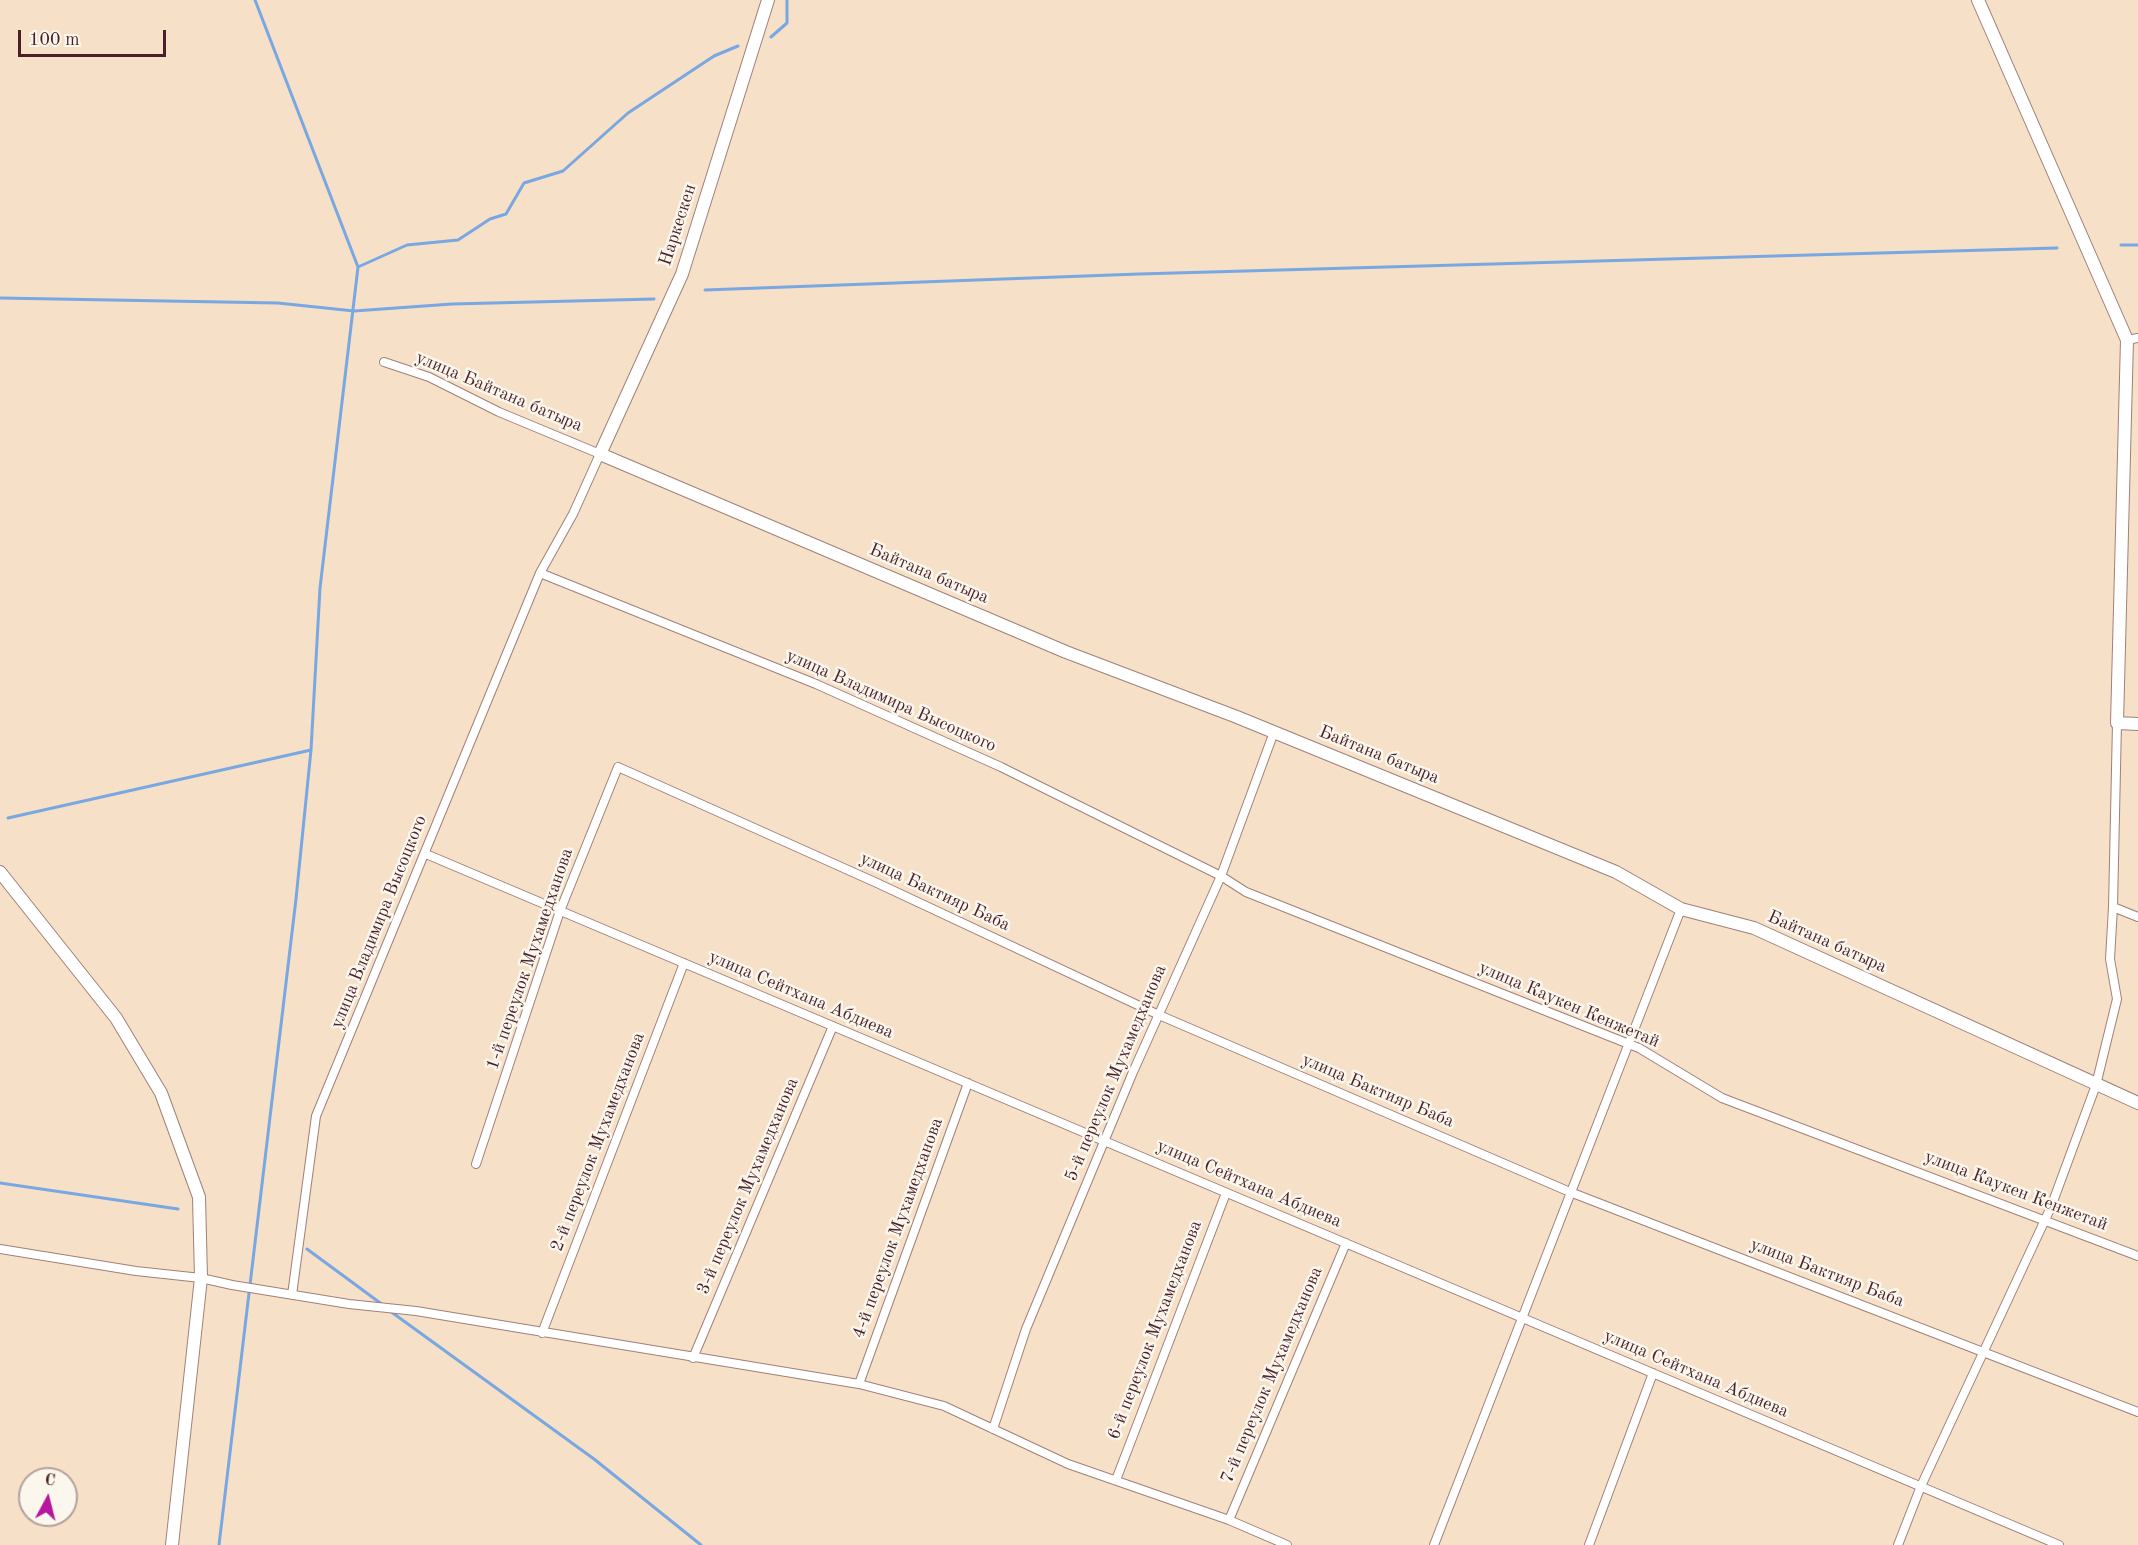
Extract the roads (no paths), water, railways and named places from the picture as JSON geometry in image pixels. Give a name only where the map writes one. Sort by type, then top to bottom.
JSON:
[{"type":"street","name":"Наркескен","points":[[600,454],[682,274],[768,0]]},
{"type":"street","points":[[1898,1545],[1921,1486],[2046,1219],[2096,1084],[2117,999],[2110,959],[2114,907],[2117,723],[2133,339],[1978,0]]},
{"type":"street","name":"улица Байтана батыра","points":[[384,362],[429,377],[499,412],[600,454]]},
{"type":"street","name":"улица Владимира Высоцкого","points":[[292,1295],[316,1116],[540,573],[573,514],[600,454]]},
{"type":"street","name":"Байтана батыра","points":[[600,454],[1066,652],[1274,732],[1616,872],[1681,909],[1754,928],[2138,1102]]},
{"type":"street","name":"улица Владимира Высоцкого","points":[[540,573],[847,698],[1001,767],[1221,876]]},
{"type":"street","points":[[2117,723],[2138,724]]},
{"type":"street","name":"5-й переулок Мухамедханова","points":[[993,1429],[1026,1329],[1104,1141],[1221,876],[1274,732]]},
{"type":"street","name":"1-й переулок Мухамедханова","points":[[476,1164],[560,911],[618,767]]},
{"type":"street","name":"улица Бактияр Баба","points":[[618,767],[877,883],[1159,1015],[1570,1192],[2138,1412]]},
{"type":"street","name":"улица Сейтхана Абдиева","points":[[426,854],[2059,1545]]},
{"type":"street","points":[[0,873],[116,1018],[161,1093],[199,1197],[201,1278],[172,1545]]},
{"type":"street","name":"улица Каукен Кенжетай","points":[[1221,876],[1246,892],[1627,1044],[1722,1098],[2046,1219],[2138,1256]]},
{"type":"street","points":[[2114,907],[2138,917]]},
{"type":"street","points":[[1434,1545],[1681,909]]},
{"type":"street","name":"2-й переулок Мухамедханова","points":[[542,1333],[684,963]]},
{"type":"street","name":"3-й переулок Мухамедханова","points":[[693,1358],[833,1026]]},
{"type":"street","name":"4-й переулок Мухамедханова","points":[[859,1384],[968,1083]]},
{"type":"street","name":"6-й переулок Мухамедханова","points":[[1116,1480],[1226,1192]]},
{"type":"street","name":"7-й переулок Мухамедханова","points":[[1229,1520],[1346,1243]]},
{"type":"street","points":[[0,1249],[136,1271],[201,1278],[349,1304],[416,1311],[859,1384],[944,1406],[1068,1464],[1229,1520],[1287,1545]]},
{"type":"street","points":[[1588,1545],[1653,1373]]},
{"type":"waterway","points":[[219,1545],[296,899],[311,750],[320,588],[358,267],[255,0]]},
{"type":"waterway","points":[[771,37],[787,23],[787,0]]},
{"type":"waterway","points":[[358,267],[407,245],[458,240],[490,219],[506,214],[524,183],[563,171],[628,113],[714,56],[738,46]]},
{"type":"waterway","points":[[2121,245],[2138,245]]},
{"type":"waterway","points":[[705,290],[1139,274],[2057,248]]},
{"type":"waterway","points":[[0,298],[278,303],[354,311],[452,304],[654,299]]},
{"type":"waterway","points":[[8,818],[311,750]]},
{"type":"waterway","points":[[0,1183],[178,1209]]},
{"type":"waterway","points":[[307,1249],[383,1305]]},
{"type":"waterway","points":[[390,1311],[594,1459],[701,1545]]}]
